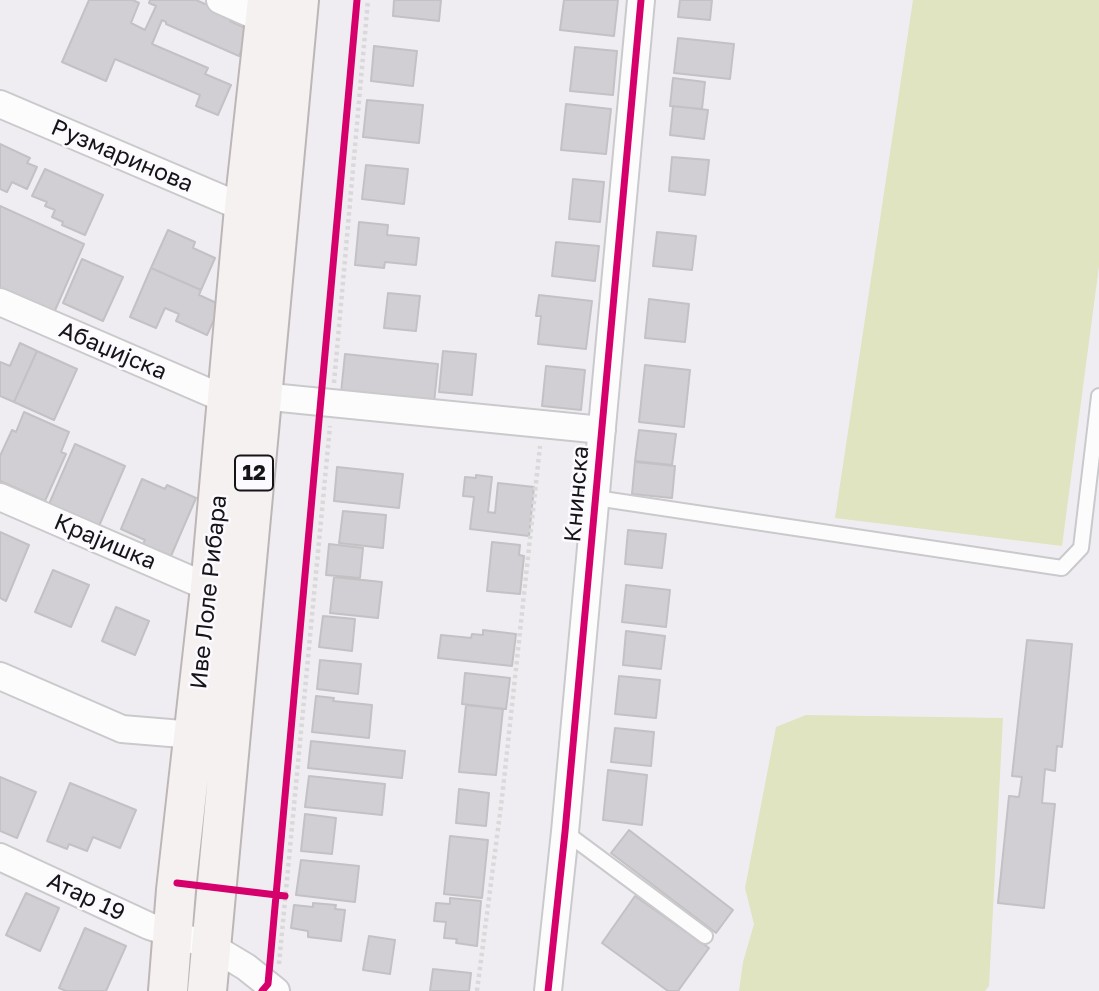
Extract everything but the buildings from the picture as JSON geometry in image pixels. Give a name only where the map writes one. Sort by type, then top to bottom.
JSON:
[{"type":"main road","name":"Иве Лоле Рибара","points":[[173,934],[210,588],[244,398],[299,0]]},
{"type":"main road","name":"Иве Лоле Рибара","points":[[211,946],[244,398],[244,208],[266,10]]},
{"type":"main road","name":"12","points":[[168,991],[173,934]]},
{"type":"main road","name":"12","points":[[207,991],[211,946]]},
{"type":"street","points":[[220,0],[266,10]]},
{"type":"street","name":"Книнска","points":[[548,991],[641,0]]},
{"type":"street","name":"Рузмаринова","points":[[0,104],[244,208]]},
{"type":"street","name":"Абаџијска","points":[[0,302],[244,398]]},
{"type":"street","points":[[244,398],[332,403],[602,430]]},
{"type":"street","name":"Крајишка","points":[[0,497],[210,588]]},
{"type":"street","points":[[0,676],[122,729],[194,735]]},
{"type":"street","name":"Атар 19","points":[[3,865],[149,926],[211,946],[246,967],[274,989]]},
{"type":"lane","points":[[596,498],[1062,568],[1081,548],[1099,396]]},
{"type":"lane","points":[[565,832],[705,936]]},
{"type":"path","points":[[274,989],[332,403],[368,0]]},
{"type":"path","points":[[477,991],[502,798],[543,424]]},
{"type":"path","points":[[276,894],[285,896]]},
{"type":"path","points":[[273,933],[274,989]]},
{"type":"green space","points":[[913,0],[1099,0],[1099,266],[1062,546],[835,518]]},
{"type":"green space","points":[[806,715],[1003,718],[989,986],[985,991],[739,991],[743,962],[754,924],[745,888],[776,727]]},
{"type":"cycle path","points":[[262,991],[268,984],[357,0]]},
{"type":"cycle path","points":[[548,991],[641,0]]},
{"type":"cycle path","points":[[177,883],[285,896]]}]
